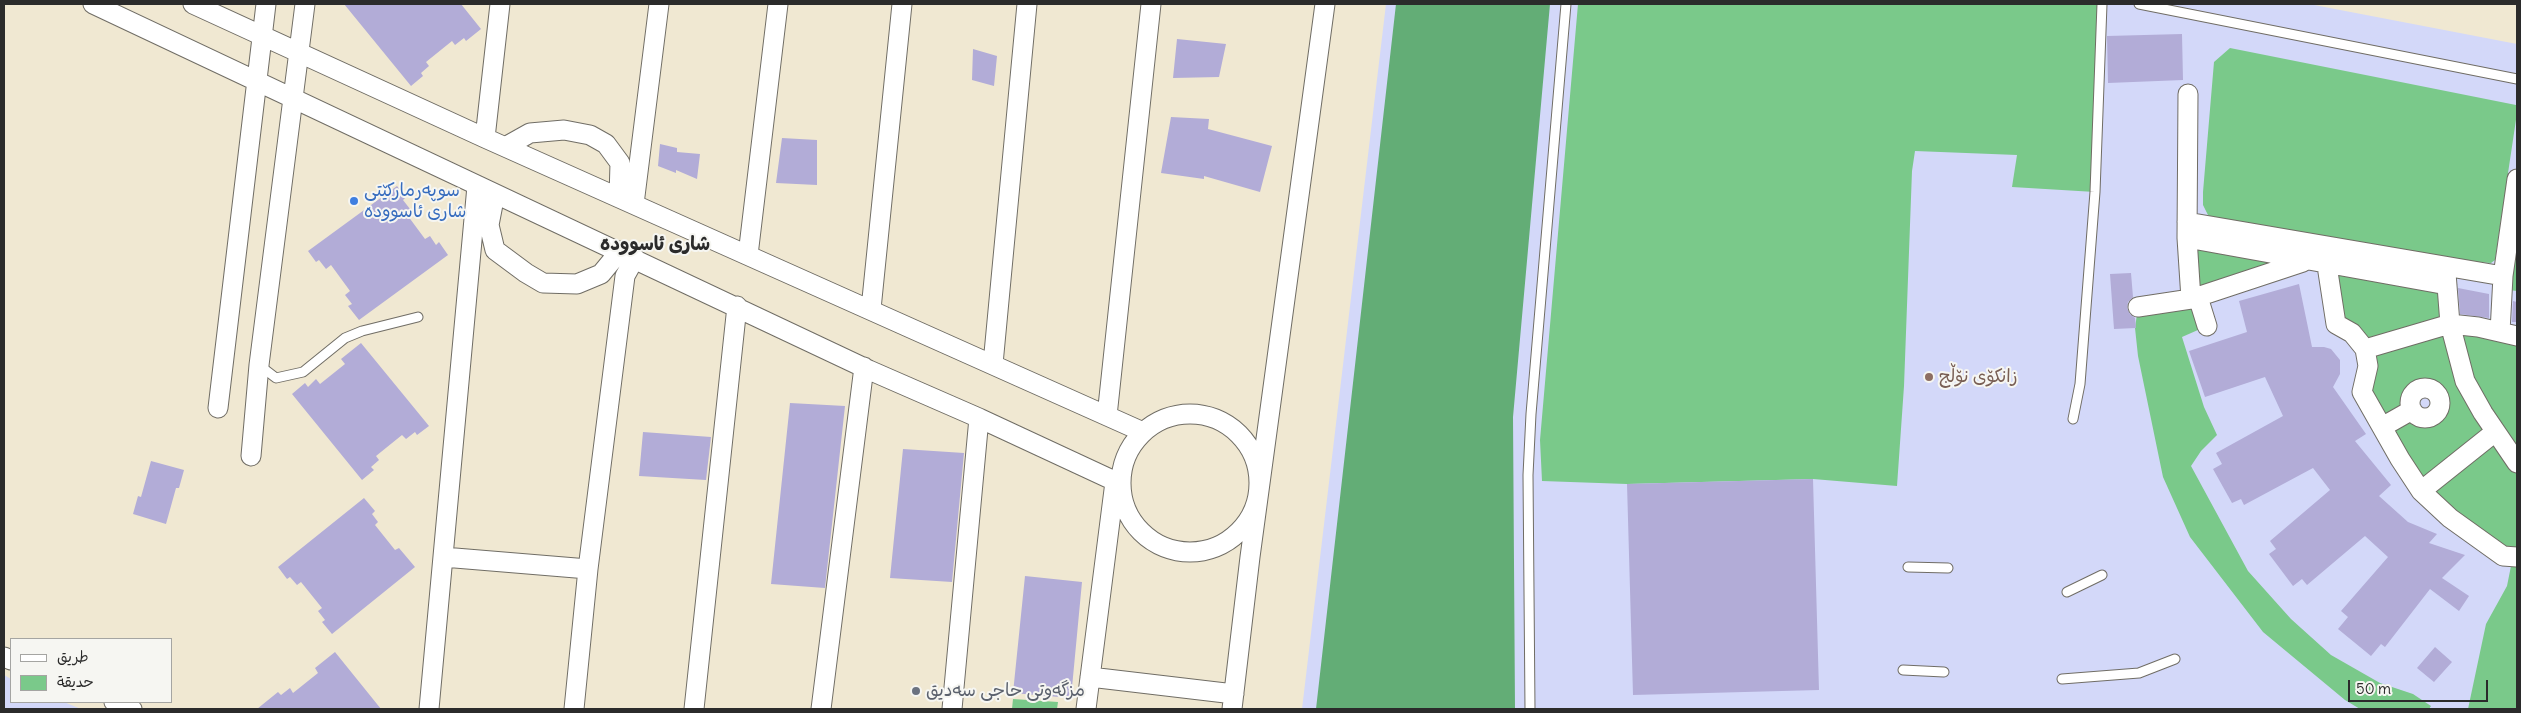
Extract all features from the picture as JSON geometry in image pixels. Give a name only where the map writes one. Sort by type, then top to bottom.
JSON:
[{"type":"street","points":[[93,4],[477,186],[628,254],[864,367],[980,418],[1118,483],[1125,506],[1135,525],[1151,541],[1172,550],[1194,552],[1215,548],[1235,537],[1249,520],[1258,500],[1260,478],[1255,456],[1243,438],[1226,423],[1206,415],[1183,414],[1162,420],[1143,432],[1131,447],[1118,483],[1086,709]]},
{"type":"street","points":[[193,4],[505,147],[1143,432]]},
{"type":"street","points":[[218,408],[266,4]]},
{"type":"street","points":[[251,456],[259,365],[305,4]]},
{"type":"street","points":[[486,138],[500,4]]},
{"type":"street","points":[[627,200],[659,4]]},
{"type":"street","points":[[748,254],[778,4]]},
{"type":"street","points":[[871,310],[902,4]]},
{"type":"street","points":[[993,364],[1028,4]]},
{"type":"street","points":[[1106,416],[1151,4]]},
{"type":"street","points":[[1090,677],[1233,702],[1258,500],[1325,4]]},
{"type":"street","points":[[2188,94],[2187,230],[2195,298],[2207,326]]},
{"type":"street","points":[[505,147],[530,133],[564,130],[590,135],[606,144],[620,163],[627,200]]},
{"type":"street","points":[[2365,349],[2450,324],[2509,334],[2503,276],[2517,179]]},
{"type":"street","points":[[429,709],[477,186]]},
{"type":"street","points":[[495,194],[489,225],[495,250],[526,273],[544,283],[577,284],[601,274],[628,254]]},
{"type":"street","points":[[2187,230],[2324,246],[2446,276]]},
{"type":"street","points":[[2187,230],[2306,261],[2326,264],[2446,276],[2503,276]]},
{"type":"street","points":[[2324,246],[2336,324],[2352,333],[2365,349],[2368,366],[2362,392],[2421,491],[2467,531],[2503,556],[2517,557]]},
{"type":"street","points":[[574,709],[588,569],[628,254]]},
{"type":"street","points":[[2138,307],[2195,298],[2306,261]]},
{"type":"street","points":[[2446,276],[2450,324],[2465,381],[2495,432],[2517,463]]},
{"type":"street","points":[[694,709],[737,306]]},
{"type":"street","points":[[821,709],[864,367]]},
{"type":"street","points":[[2382,427],[2412,410],[2411,398],[2418,390],[2429,388],[2439,397],[2465,381]]},
{"type":"street","points":[[952,709],[980,418]]},
{"type":"street","points":[[2421,491],[2495,432]]},
{"type":"street","points":[[443,557],[588,569]]},
{"type":"street","points":[[117,703],[132,709]]},
{"type":"lane","points":[[1530,709],[1528,475],[1531,414],[1566,4]]},
{"type":"lane","points":[[2073,419],[2080,384],[2095,192],[2102,4]]},
{"type":"lane","points":[[2139,4],[2517,79]]},
{"type":"lane","points":[[259,365],[276,378],[303,372],[346,338],[362,331],[418,317]]},
{"type":"lane","points":[[1908,568],[1948,568]]},
{"type":"lane","points":[[2067,592],[2102,575]]},
{"type":"lane","points":[[2062,679],[2139,673],[2176,659]]},
{"type":"lane","points":[[1903,670],[1944,672]]},
{"type":"shaded area","name":"زانکۆی نۆڵج","points":[[1386,4],[2309,4],[2517,44],[2517,709],[1302,709]]},
{"type":"shaded area","points":[[4,675],[10,678],[10,703],[66,703],[81,709],[4,709]]},
{"type":"green space","points":[[1396,4],[1550,4],[1513,417],[1515,709],[1316,709]]},
{"type":"green space","points":[[1578,4],[2102,4],[2095,192],[2012,187],[2017,155],[1915,151],[1912,171],[1904,386],[1897,486],[1813,479],[1627,484],[1542,481],[1540,440]]},
{"type":"green space","points":[[2230,48],[2516,105],[2517,113],[2495,260],[2491,263],[2476,262],[2213,218],[2208,215],[2203,205],[2203,192],[2214,62]]},
{"type":"green space","points":[[2517,223],[2517,291],[2509,290]]},
{"type":"green space","points":[[2187,238],[2306,261],[2198,297],[2207,326],[2182,337],[2204,407],[2217,435],[2201,451],[2191,466],[2248,571],[2291,619],[2331,655],[2380,683],[2413,694],[2431,706],[2429,709],[2360,709],[2345,700],[2263,632],[2190,537],[2163,477],[2138,356],[2135,328],[2138,307],[2191,299]]},
{"type":"green space","points":[[2326,265],[2447,285],[2448,313],[2517,336],[2517,709],[2468,709],[2486,624],[2507,586],[2513,556],[2450,518],[2362,392],[2368,366],[2345,328]],"holes":[[[2420,389],[2433,390],[2439,397],[2439,408],[2429,417],[2420,416],[2412,409],[2413,395]]]},
{"type":"green space","points":[[1013,699],[1058,702],[1057,709],[1012,709]]},
{"type":"building","points":[[344,4],[461,4],[481,29],[466,41],[464,38],[455,45],[452,41],[426,62],[429,66],[421,73],[423,76],[411,86]]},
{"type":"building","points":[[2182,34],[2183,80],[2108,83],[2107,36]]},
{"type":"building","points":[[1177,39],[1226,44],[1219,77],[1173,78]]},
{"type":"building","points":[[973,49],[997,56],[994,86],[972,80]]},
{"type":"building","points":[[1171,117],[1209,119],[1208,129],[1272,146],[1260,192],[1204,176],[1204,179],[1161,173]]},
{"type":"building","points":[[782,138],[817,140],[817,185],[776,183]]},
{"type":"building","points":[[660,144],[677,148],[677,152],[700,154],[697,179],[676,170],[676,173],[658,166]]},
{"type":"building","points":[[397,186],[406,197],[403,200],[410,209],[405,212],[425,239],[430,236],[436,245],[439,242],[448,255],[359,320],[348,306],[352,304],[345,295],[350,291],[331,265],[326,269],[319,260],[316,262],[308,251]]},
{"type":"building","points":[[2131,273],[2133,297],[2128,302],[2127,308],[2135,318],[2136,328],[2114,329],[2110,274]]},
{"type":"building","points":[[2299,284],[2312,347],[2331,349],[2340,360],[2340,374],[2333,387],[2366,434],[2355,441],[2391,485],[2379,496],[2408,522],[2437,534],[2429,543],[2465,555],[2442,578],[2469,596],[2459,611],[2430,589],[2385,647],[2381,644],[2371,656],[2338,629],[2348,617],[2341,611],[2388,557],[2365,536],[2307,585],[2302,579],[2293,586],[2269,554],[2276,549],[2270,541],[2330,490],[2313,468],[2244,505],[2241,499],[2232,503],[2213,469],[2222,464],[2216,453],[2283,416],[2265,377],[2205,397],[2189,351],[2247,332],[2239,301]]},
{"type":"building","points":[[2458,288],[2489,294],[2489,318],[2460,314]]},
{"type":"building","points":[[2513,301],[2517,302],[2517,322],[2512,322]]},
{"type":"building","points":[[361,343],[429,426],[417,435],[415,432],[406,439],[402,435],[376,456],[379,460],[371,467],[374,470],[362,480],[292,394],[305,383],[308,387],[316,379],[320,384],[345,364],[341,359]]},
{"type":"building","points":[[790,403],[845,406],[825,588],[771,584]]},
{"type":"building","points":[[643,432],[711,437],[706,480],[639,476]]},
{"type":"building","points":[[903,449],[964,453],[952,582],[890,578]]},
{"type":"building","points":[[151,461],[184,470],[179,488],[176,488],[166,524],[133,514],[138,496],[141,497]]},
{"type":"building","points":[[1813,479],[1819,690],[1633,695],[1627,484]]},
{"type":"building","points":[[364,498],[375,511],[372,514],[378,522],[375,525],[395,550],[399,548],[415,567],[332,634],[322,622],[325,620],[318,611],[322,608],[301,582],[297,585],[290,577],[287,579],[278,567]]},
{"type":"building","points":[[1025,576],[1082,582],[1071,698],[1013,693]]},
{"type":"building","points":[[2435,647],[2452,662],[2434,682],[2417,668]]},
{"type":"building","points":[[335,652],[381,709],[257,709],[278,692],[281,695],[290,688],[293,693],[318,673],[315,668]]},
{"type":"place","name":"سوپەرمارکێتی شاری ئاسوودە","points":[[354,201]]},
{"type":"place","name":"زانکۆی نۆڵج","points":[[1929,377]]},
{"type":"place","name":"مزگەوتی حاجی سەدیق","points":[[916,691]]},
{"type":"district","name":"شاری ئاسوودە","points":[[655,245]]}]
